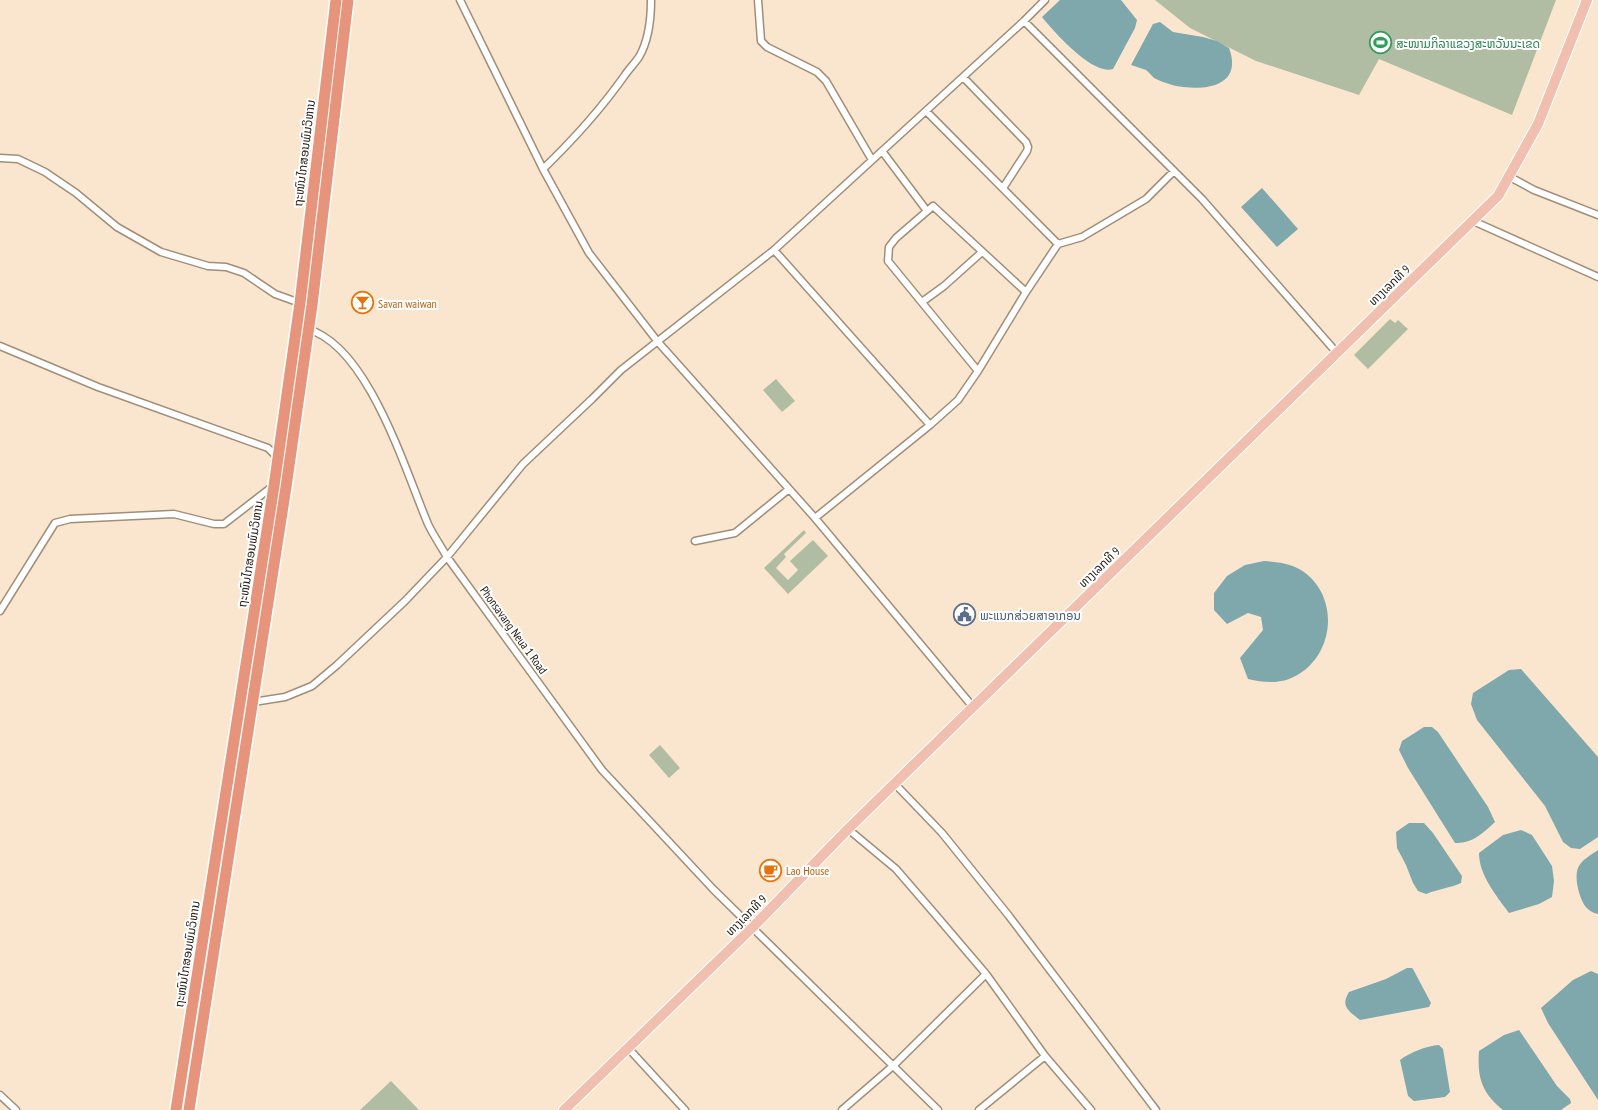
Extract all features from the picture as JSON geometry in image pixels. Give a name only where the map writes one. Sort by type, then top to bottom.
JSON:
[{"type":"highway","name":"ຖະໜົນໄກສອນພົມວິຫານ","points":[[176,1110],[278,458],[303,328],[300,303],[336,0]]},
{"type":"highway","name":"ຖະໜົນໄກສອນພົມວິຫານ","points":[[189,1110],[253,702],[348,0]]},
{"type":"main road","name":"ທາງເລກທີ 9","points":[[564,1110],[753,927],[848,829],[1498,196],[1538,124],[1587,0]]},
{"type":"street","points":[[460,0],[544,169],[589,253],[658,342],[815,518],[973,707]]},
{"type":"street","points":[[544,169],[584,126],[639,57],[645,44],[652,0]]},
{"type":"street","points":[[758,0],[761,41],[817,72],[826,81],[872,160]]},
{"type":"street","points":[[253,702],[285,697],[312,686],[405,601],[447,557],[522,464],[621,370],[774,250],[1024,22],[1045,0]]},
{"type":"street","points":[[1024,22],[1202,199],[1337,353]]},
{"type":"street","points":[[963,77],[1026,142],[1028,147],[1003,188]]},
{"type":"street","points":[[926,111],[1058,244]]},
{"type":"street","points":[[882,151],[927,211]]},
{"type":"street","points":[[0,158],[18,159],[45,172],[76,193],[117,227],[161,252],[208,266],[226,267],[244,273],[275,294],[300,303]]},
{"type":"street","points":[[815,518],[958,400],[1058,244],[1082,237],[1146,199],[1174,171]]},
{"type":"street","points":[[1510,177],[1534,190],[1598,215]]},
{"type":"street","points":[[978,371],[888,261],[889,247],[896,238],[933,206],[1026,292]]},
{"type":"street","points":[[1473,221],[1598,277]]},
{"type":"street","points":[[774,250],[930,425]]},
{"type":"street","points":[[922,302],[944,286],[982,252]]},
{"type":"street","name":"Phonsavang Neua 1 Road","points":[[303,328],[323,334],[354,365],[369,388],[402,457],[429,526],[447,557],[602,770],[713,889],[938,1110]]},
{"type":"street","points":[[0,346],[98,387],[268,448],[278,458]]},
{"type":"street","points":[[0,611],[55,523],[70,519],[174,514],[214,524],[224,524],[274,486]]},
{"type":"street","points":[[695,541],[735,533],[789,489]]},
{"type":"street","points":[[895,784],[942,833],[1009,916],[1156,1110]]},
{"type":"street","points":[[848,829],[896,869],[986,974],[1045,1056],[1091,1110]]},
{"type":"street","points":[[842,1110],[894,1065],[986,974]]},
{"type":"street","points":[[629,1049],[685,1110]]},
{"type":"street","points":[[979,1110],[1045,1056]]},
{"type":"street","points":[[0,1095],[16,1110]]},
{"type":"green space","name":"ສະໜາມກິລາແຂວງສະຫວັນນະເຂດ","points":[[1155,0],[1556,0],[1512,115],[1379,59],[1359,95],[1256,61],[1190,28]]},
{"type":"green space","points":[[1390,319],[1395,323],[1398,320],[1408,329],[1368,369],[1354,355]]},
{"type":"green space","points":[[776,379],[795,401],[782,412],[763,390]]},
{"type":"green space","points":[[804,530],[806,533],[784,554],[786,557],[776,568],[788,580],[798,570],[790,561],[813,540],[828,556],[788,594],[764,568]]},
{"type":"green space","points":[[660,745],[680,768],[669,778],[649,755]]},
{"type":"green space","points":[[391,1081],[419,1110],[360,1110]]},
{"type":"water","points":[[1060,0],[1121,0],[1137,20],[1135,28],[1113,69],[1095,66],[1085,60],[1064,42],[1042,17]]},
{"type":"water","points":[[1160,22],[1173,32],[1217,41],[1229,48],[1232,61],[1230,72],[1225,79],[1207,87],[1183,87],[1158,80],[1146,70],[1131,65],[1153,24]]},
{"type":"water","points":[[1262,188],[1298,229],[1277,247],[1241,207]]},
{"type":"water","points":[[1264,561],[1287,564],[1301,570],[1314,581],[1323,595],[1327,611],[1328,628],[1324,643],[1316,658],[1304,670],[1289,679],[1279,682],[1263,682],[1248,679],[1240,658],[1263,630],[1261,617],[1248,613],[1227,624],[1214,610],[1214,593],[1227,576],[1245,565]]},
{"type":"water","points":[[1521,669],[1598,757],[1598,837],[1580,849],[1571,848],[1563,842],[1545,806],[1477,720],[1471,704],[1473,693],[1509,670]]},
{"type":"water","points":[[1424,727],[1432,727],[1438,732],[1488,807],[1495,822],[1482,834],[1467,842],[1455,843],[1408,768],[1399,750],[1402,741]]},
{"type":"water","points":[[1409,823],[1424,823],[1433,833],[1462,876],[1461,883],[1426,894],[1418,891],[1397,848],[1396,832]]},
{"type":"water","points":[[1521,830],[1532,835],[1552,866],[1554,881],[1552,897],[1539,904],[1509,913],[1485,877],[1479,853],[1503,835]]},
{"type":"water","points":[[1598,850],[1598,914],[1591,911],[1583,902],[1579,893],[1577,872],[1581,863]]},
{"type":"water","points":[[1407,968],[1413,969],[1431,1003],[1429,1007],[1360,1020],[1347,1008],[1345,1001],[1349,992],[1386,979]]},
{"type":"water","points":[[1591,971],[1598,974],[1598,1100],[1548,1023],[1541,1008],[1573,980]]},
{"type":"water","points":[[1519,1030],[1557,1086],[1570,1099],[1571,1103],[1561,1110],[1503,1110],[1490,1097],[1482,1084],[1479,1069],[1479,1051],[1504,1035]]},
{"type":"water","points":[[1439,1045],[1443,1049],[1450,1092],[1445,1097],[1414,1101],[1408,1096],[1400,1060],[1419,1050]]},
{"type":"place","name":"ສະໜາມກິລາແຂວງສະຫວັນນະເຂດ","points":[[1380,43]]},
{"type":"place","name":"Savan waiwan","points":[[362,303]]},
{"type":"place","name":"ພະແນກສ່ວຍສາອາກອນ","points":[[964,615]]},
{"type":"place","name":"Lao House","points":[[770,870]]}]
